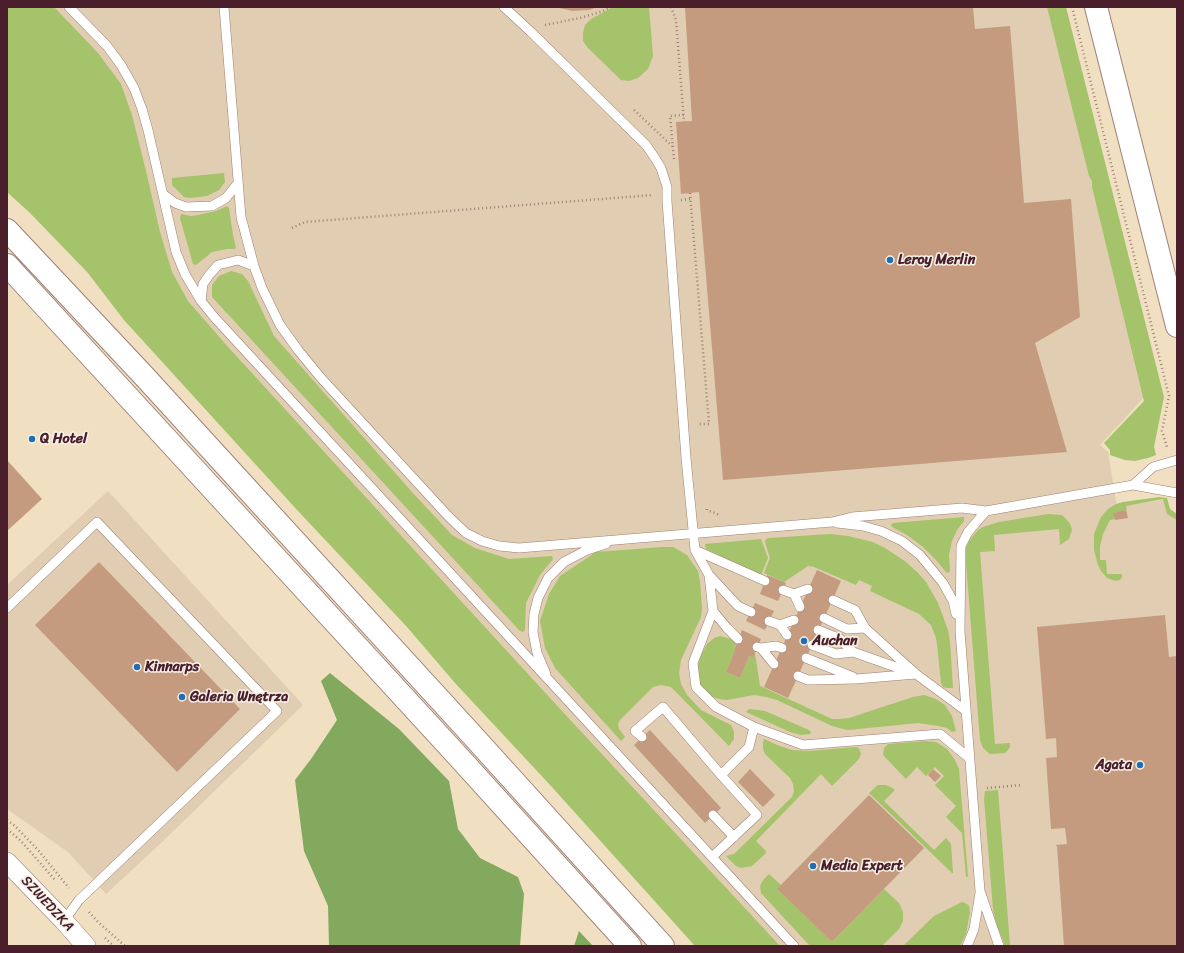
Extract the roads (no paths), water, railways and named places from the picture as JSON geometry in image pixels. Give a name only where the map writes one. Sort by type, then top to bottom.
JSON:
[{"type":"main road","points":[[1096,7],[1177,326]]},
{"type":"main road","points":[[7,230],[144,376],[663,946]]},
{"type":"main road","points":[[7,266],[455,753],[627,943]]},
{"type":"street","name":"SZWEDZKA","points":[[7,862],[86,946]]},
{"type":"lane","points":[[69,7],[107,46],[121,64],[134,88],[148,130],[176,252],[185,274],[201,301],[794,946]]},
{"type":"lane","points":[[224,7],[241,217],[254,266],[262,288],[280,325],[321,378],[466,533],[499,546],[519,548],[832,522],[852,517],[962,508],[986,511],[1133,485],[1177,492]]},
{"type":"lane","points":[[504,7],[646,146],[656,158],[661,168],[666,187],[686,458],[695,550],[709,575],[738,606],[751,612]]},
{"type":"lane","points":[[163,194],[175,203],[186,207],[212,206],[226,198],[238,183]]},
{"type":"lane","points":[[201,301],[203,284],[218,265],[238,260],[254,266]]},
{"type":"lane","points":[[1133,485],[1153,467],[1177,460]]},
{"type":"lane","points":[[986,511],[968,532],[961,546],[960,631],[980,891],[998,946]]},
{"type":"lane","points":[[7,608],[97,522],[277,711],[79,900],[64,921]]},
{"type":"lane","points":[[832,522],[863,526],[881,531],[902,541],[920,555],[944,583],[953,601],[960,631]]},
{"type":"lane","points":[[550,681],[537,653],[533,632],[534,614],[538,598],[548,578],[564,562],[587,550],[620,539]]},
{"type":"lane","points":[[695,550],[765,581]]},
{"type":"lane","points":[[709,575],[713,611],[693,663],[696,687],[716,707],[754,727],[803,745],[940,734],[969,758]]},
{"type":"lane","points":[[783,590],[794,594],[808,589]]},
{"type":"lane","points":[[794,594],[800,607]]},
{"type":"lane","points":[[833,600],[855,610],[865,628],[916,674],[966,711]]},
{"type":"lane","points":[[713,611],[738,639]]},
{"type":"lane","points":[[824,618],[848,629],[865,628]]},
{"type":"lane","points":[[780,625],[794,620]]},
{"type":"lane","points":[[769,621],[780,625],[787,635]]},
{"type":"lane","points":[[818,630],[840,639],[853,652],[916,674]]},
{"type":"lane","points":[[812,644],[836,654],[853,652]]},
{"type":"lane","points":[[774,664],[759,647],[776,646],[782,648]]},
{"type":"lane","points":[[806,658],[856,679]]},
{"type":"lane","points":[[798,676],[808,680],[856,679],[916,674]]},
{"type":"lane","points":[[639,734],[663,707],[757,815],[712,857]]},
{"type":"lane","points":[[721,775],[749,747],[754,727]]},
{"type":"lane","points":[[714,815],[734,837]]},
{"type":"lane","points":[[967,946],[974,929],[980,891]]},
{"type":"place","name":"Leroy Merlin","points":[[890,260]]},
{"type":"place","name":"Q Hotel","points":[[32,439]]},
{"type":"place","name":"Auchan","points":[[804,641]]},
{"type":"place","name":"Kinnarps","points":[[137,667]]},
{"type":"place","name":"Galeria Wnętrza","points":[[182,697]]},
{"type":"place","name":"Agata","points":[[1140,765]]},
{"type":"place","name":"Media Expert","points":[[813,866]]}]
